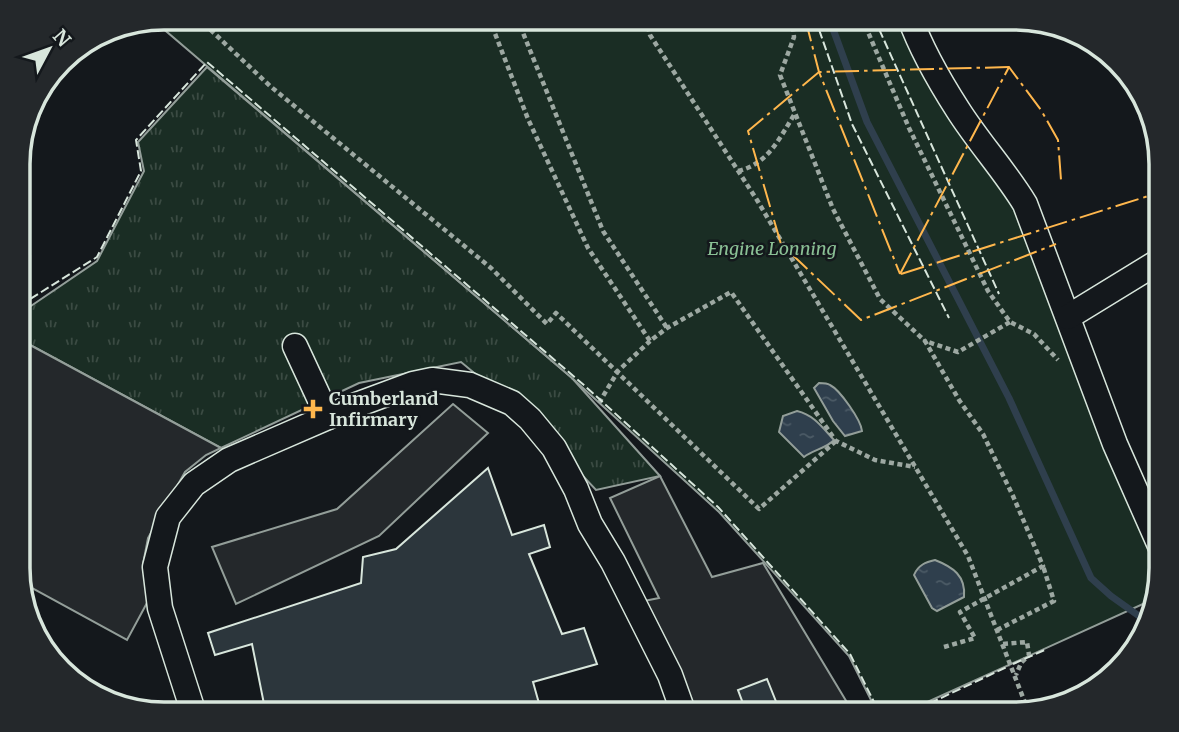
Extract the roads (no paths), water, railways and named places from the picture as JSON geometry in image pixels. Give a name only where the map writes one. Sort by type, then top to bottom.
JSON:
[{"type":"street","points":[[914,30],[958,110],[1010,179],[1025,204],[1115,444],[1149,521]]},
{"type":"street","points":[[1069,317],[1149,267]]},
{"type":"street","points":[[295,346],[328,417]]},
{"type":"street","points":[[190,702],[160,608],[155,567],[168,517],[194,484],[229,460],[328,417],[412,384],[432,380],[470,385],[512,403],[530,419],[554,448],[576,489],[590,524],[613,562],[670,675],[680,702]]},
{"type":"water","points":[[819,383],[829,384],[839,393],[854,413],[862,431],[845,436],[814,388]]},
{"type":"water","points":[[797,411],[822,426],[834,440],[804,457],[779,432],[783,416]]},
{"type":"water","points":[[935,560],[957,573],[964,590],[964,597],[937,611],[932,608],[914,575],[923,564]]},
{"type":"waterway","points":[[833,30],[867,122],[1009,398],[1091,578],[1140,616]]},
{"type":"place","name":"Cumberland Infirmary","points":[[313,409]]},
{"type":"park label","name":"Engine Lonning","points":[[772,249]]}]
